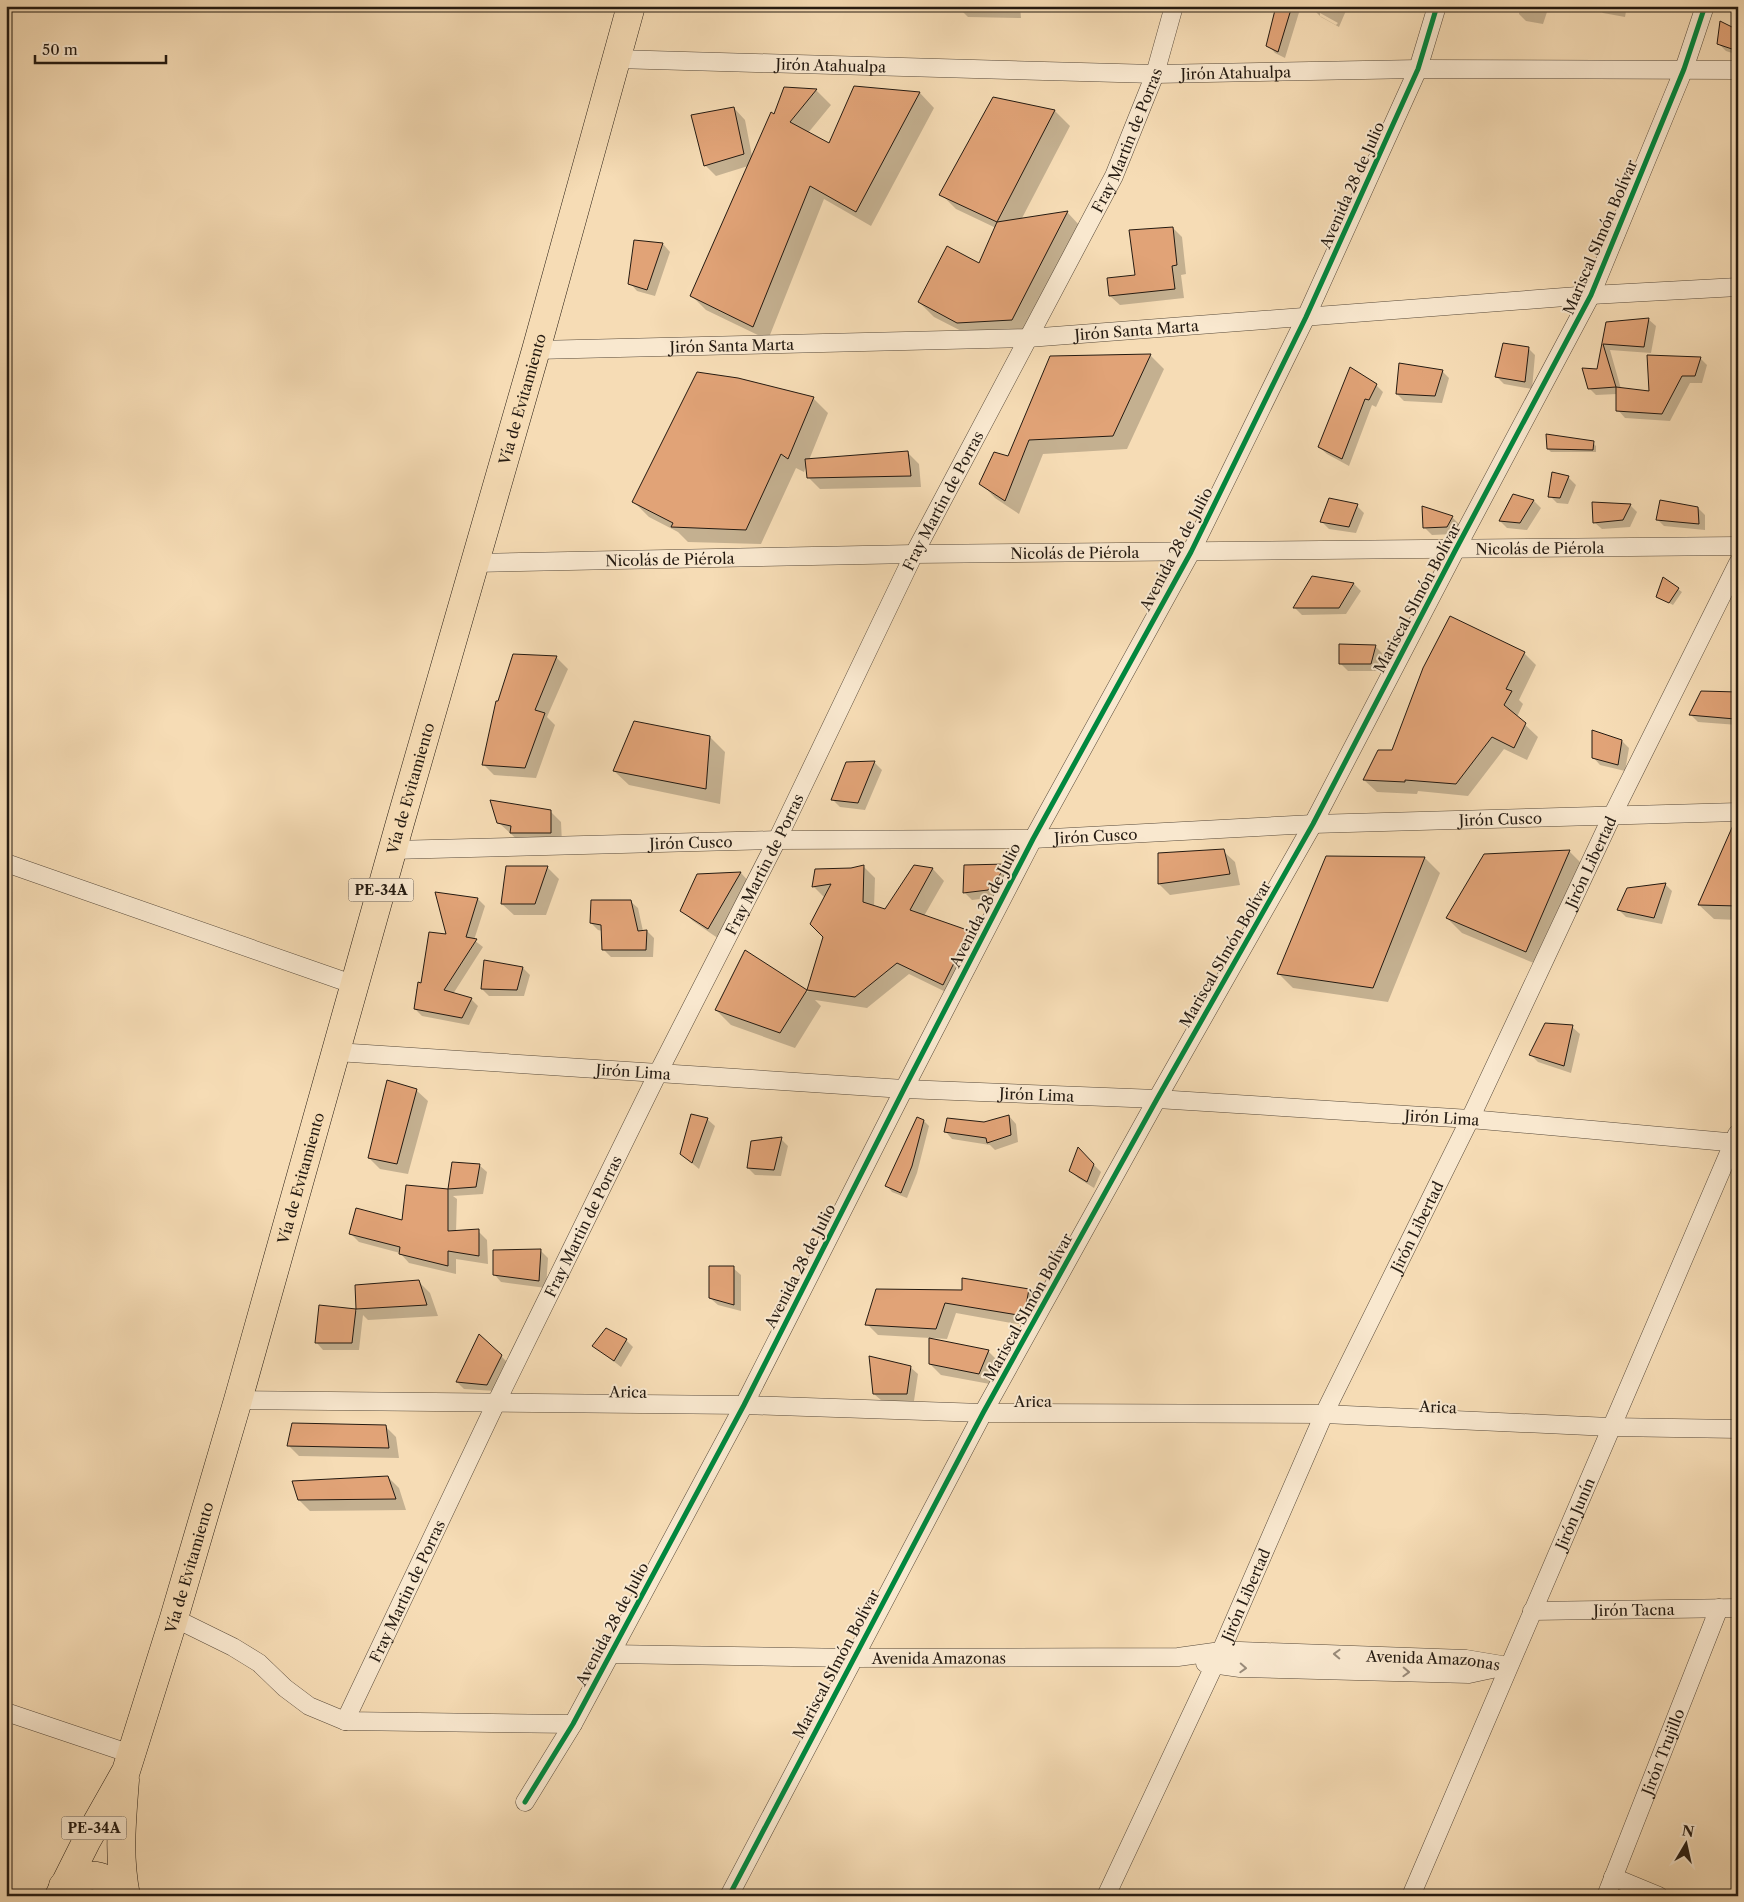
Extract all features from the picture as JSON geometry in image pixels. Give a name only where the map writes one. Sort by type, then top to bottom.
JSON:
[{"type":"highway","name":"Vía de Evitamiento","points":[[61,1891],[128,1763],[174,1618],[238,1400],[392,850],[536,350],[631,6]]},
{"type":"highway","name":"Vía de Evitamiento","points":[[125,1896],[120,1845],[128,1763]]},
{"type":"highway","points":[[61,1891],[78,1877],[93,1875],[106,1878],[125,1896]]},
{"type":"street","name":"Fray Martin de Porras","points":[[345,1721],[496,1402],[658,1073],[777,840],[914,554],[1114,176],[1155,74],[1174,6]]},
{"type":"street","name":"Avenida 28 de Julio","points":[[525,1802],[573,1724],[744,1406],[1033,839],[1191,552],[1306,317],[1418,69],[1437,6]]},
{"type":"street","name":"Mariscal SImón Bolívar","points":[[729,1896],[984,1413],[1157,1099],[1313,824],[1456,549],[1592,295],[1684,70],[1705,6]]},
{"type":"street","name":"Jirón Atahualpa","points":[[615,59],[1155,74],[1418,69],[1738,70]]},
{"type":"street","name":"Jirón Santa Marta","points":[[536,350],[1028,338],[1592,295],[1738,287]]},
{"type":"street","name":"Nicolás de Piérola","points":[[474,563],[914,554],[1738,546]]},
{"type":"street","name":"Jirón Libertad","points":[[1106,1896],[1217,1658],[1324,1414],[1470,1119],[1612,816],[1738,563]]},
{"type":"street","name":"Jirón Cusco","points":[[392,850],[777,840],[1033,839],[1313,824],[1738,812]]},
{"type":"street","points":[[6,863],[355,986]]},
{"type":"street","name":"Jirón Lima","points":[[336,1052],[904,1089],[1157,1099],[1470,1119],[1736,1139]]},
{"type":"street","name":"Jirón Junín","points":[[1410,1896],[1610,1427],[1736,1139]]},
{"type":"street","name":"Arica","points":[[238,1400],[744,1406],[984,1413],[1324,1414],[1610,1427],[1738,1429]]},
{"type":"street","name":"Jirón Trujillo","points":[[1606,1896],[1720,1608]]},
{"type":"street","name":"Jirón Tacna","points":[[1532,1611],[1738,1608]]},
{"type":"street","points":[[174,1618],[233,1647],[259,1663],[285,1688],[309,1706],[345,1721],[573,1724]]},
{"type":"street","name":"Avenida Amazonas","points":[[610,1654],[853,1658],[1178,1657],[1466,1659],[1508,1666]]},
{"type":"street","points":[[6,1712],[128,1763]]},
{"type":"street","points":[[1613,1876],[1659,1896]]},
{"type":"building","points":[[1276,6],[1292,6],[1278,52],[1266,46]]},
{"type":"building","points":[[1720,21],[1738,30],[1738,51],[1717,44]]},
{"type":"building","points":[[854,86],[920,92],[856,212],[810,186],[753,327],[690,296],[771,112],[774,114],[784,87],[817,89],[790,122],[829,143]]},
{"type":"building","points":[[993,97],[1055,110],[997,222],[939,195]]},
{"type":"building","points":[[734,107],[744,154],[704,166],[691,115]]},
{"type":"building","points":[[1068,211],[1012,320],[957,323],[918,302],[947,246],[979,263],[997,222]]},
{"type":"building","points":[[1173,227],[1177,265],[1172,266],[1175,289],[1109,296],[1107,278],[1135,275],[1129,230]]},
{"type":"building","points":[[634,240],[663,243],[647,290],[628,284]]},
{"type":"building","points":[[1649,318],[1644,347],[1603,344],[1616,387],[1588,389],[1582,368],[1597,369],[1606,322]]},
{"type":"building","points":[[1503,343],[1529,347],[1525,382],[1495,377]]},
{"type":"building","points":[[1151,354],[1113,436],[1029,440],[1005,501],[979,484],[994,452],[1008,456],[1050,356]]},
{"type":"building","points":[[1647,355],[1701,357],[1695,376],[1682,376],[1662,414],[1616,411],[1616,387],[1649,391]]},
{"type":"building","points":[[1399,363],[1443,370],[1435,396],[1396,394]]},
{"type":"building","points":[[1350,367],[1377,384],[1369,400],[1365,399],[1342,459],[1318,447]]},
{"type":"building","points":[[697,372],[738,378],[814,397],[788,459],[781,454],[746,530],[671,527],[673,523],[632,502]]},
{"type":"building","points":[[1546,434],[1594,441],[1593,450],[1547,449]]},
{"type":"building","points":[[908,451],[911,476],[807,478],[805,459]]},
{"type":"building","points":[[1552,472],[1569,476],[1560,498],[1548,497]]},
{"type":"building","points":[[1513,494],[1534,500],[1520,523],[1499,521]]},
{"type":"building","points":[[1329,498],[1358,504],[1349,527],[1320,522]]},
{"type":"building","points":[[1660,500],[1698,507],[1699,524],[1656,520]]},
{"type":"building","points":[[1592,502],[1631,504],[1623,520],[1593,523]]},
{"type":"building","points":[[1422,506],[1453,516],[1447,527],[1423,528]]},
{"type":"building","points":[[1312,576],[1354,583],[1339,608],[1293,608]]},
{"type":"building","points":[[1663,577],[1679,588],[1669,603],[1656,597]]},
{"type":"building","points":[[1450,616],[1525,652],[1506,689],[1512,691],[1504,705],[1526,723],[1514,748],[1492,737],[1456,784],[1405,780],[1405,782],[1363,780],[1378,750],[1392,750],[1423,668]]},
{"type":"building","points":[[1339,644],[1376,645],[1371,664],[1339,664]]},
{"type":"building","points":[[513,654],[557,656],[535,710],[545,713],[525,768],[482,765],[496,701],[498,701]]},
{"type":"building","points":[[1701,691],[1738,692],[1735,719],[1689,715]]},
{"type":"building","points":[[634,721],[710,736],[706,789],[613,771]]},
{"type":"building","points":[[1592,730],[1622,740],[1618,765],[1592,758]]},
{"type":"building","points":[[875,761],[858,803],[831,800],[846,762]]},
{"type":"building","points":[[490,800],[551,810],[551,833],[510,833],[511,826],[497,823]]},
{"type":"building","points":[[1734,823],[1738,823],[1738,906],[1698,905]]},
{"type":"building","points":[[1224,849],[1230,874],[1158,884],[1158,853]]},
{"type":"building","points":[[1570,850],[1526,952],[1446,918],[1484,854]]},
{"type":"building","points":[[1326,856],[1425,857],[1373,988],[1277,974]]},
{"type":"building","points":[[1008,864],[988,890],[963,893],[964,865]]},
{"type":"building","points":[[864,865],[863,902],[885,909],[914,865],[933,868],[910,910],[970,931],[943,985],[897,963],[855,997],[807,990],[823,937],[810,924],[831,884],[812,887],[815,869],[851,868]]},
{"type":"building","points":[[506,866],[548,866],[535,904],[501,904]]},
{"type":"building","points":[[741,872],[708,929],[680,911],[697,874]]},
{"type":"building","points":[[1666,883],[1654,918],[1617,910],[1627,888]]},
{"type":"building","points":[[435,892],[478,898],[466,937],[477,939],[444,990],[472,998],[462,1018],[414,1009],[418,982],[421,983],[429,932],[446,934]]},
{"type":"building","points":[[591,900],[631,900],[638,931],[647,930],[646,950],[602,950],[601,925],[590,923]]},
{"type":"building","points":[[745,950],[807,990],[780,1033],[715,1010]]},
{"type":"building","points":[[484,960],[523,967],[517,990],[481,989]]},
{"type":"building","points":[[1545,1023],[1573,1025],[1564,1066],[1529,1055]]},
{"type":"building","points":[[387,1080],[417,1089],[397,1164],[368,1158]]},
{"type":"building","points":[[691,1114],[708,1118],[692,1163],[680,1154]]},
{"type":"building","points":[[1009,1115],[1011,1135],[987,1143],[986,1138],[944,1132],[947,1118],[984,1122]]},
{"type":"building","points":[[917,1117],[924,1120],[912,1166],[901,1193],[885,1186]]},
{"type":"building","points":[[782,1137],[774,1170],[747,1168],[751,1141]]},
{"type":"building","points":[[1078,1147],[1094,1164],[1087,1182],[1069,1171]]},
{"type":"building","points":[[452,1162],[480,1164],[476,1187],[448,1189]]},
{"type":"building","points":[[406,1185],[448,1189],[448,1231],[479,1229],[479,1256],[448,1251],[448,1266],[399,1254],[400,1247],[349,1234],[356,1208],[402,1220]]},
{"type":"building","points":[[541,1249],[539,1281],[493,1275],[493,1250]]},
{"type":"building","points":[[709,1266],[734,1266],[734,1305],[709,1298]]},
{"type":"building","points":[[962,1278],[1029,1289],[1024,1316],[945,1303],[936,1329],[865,1325],[876,1289],[962,1290]]},
{"type":"building","points":[[419,1280],[427,1305],[356,1309],[355,1285]]},
{"type":"building","points":[[319,1305],[356,1309],[352,1343],[315,1343]]},
{"type":"building","points":[[606,1328],[627,1339],[614,1361],[592,1346]]},
{"type":"building","points":[[479,1334],[502,1355],[487,1385],[456,1382]]},
{"type":"building","points":[[929,1338],[989,1350],[979,1374],[929,1364]]},
{"type":"building","points":[[869,1356],[911,1366],[907,1394],[873,1394]]},
{"type":"building","points":[[292,1423],[386,1425],[389,1448],[287,1446]]},
{"type":"building","points":[[388,1476],[396,1499],[298,1500],[292,1481]]},
{"type":"cycle path","points":[[525,1802],[573,1724],[744,1405],[1033,839],[1191,552],[1306,317],[1418,69],[1437,6]]},
{"type":"cycle path","points":[[729,1896],[983,1413],[1157,1099],[1313,824],[1591,295],[1684,69],[1705,6]]}]
